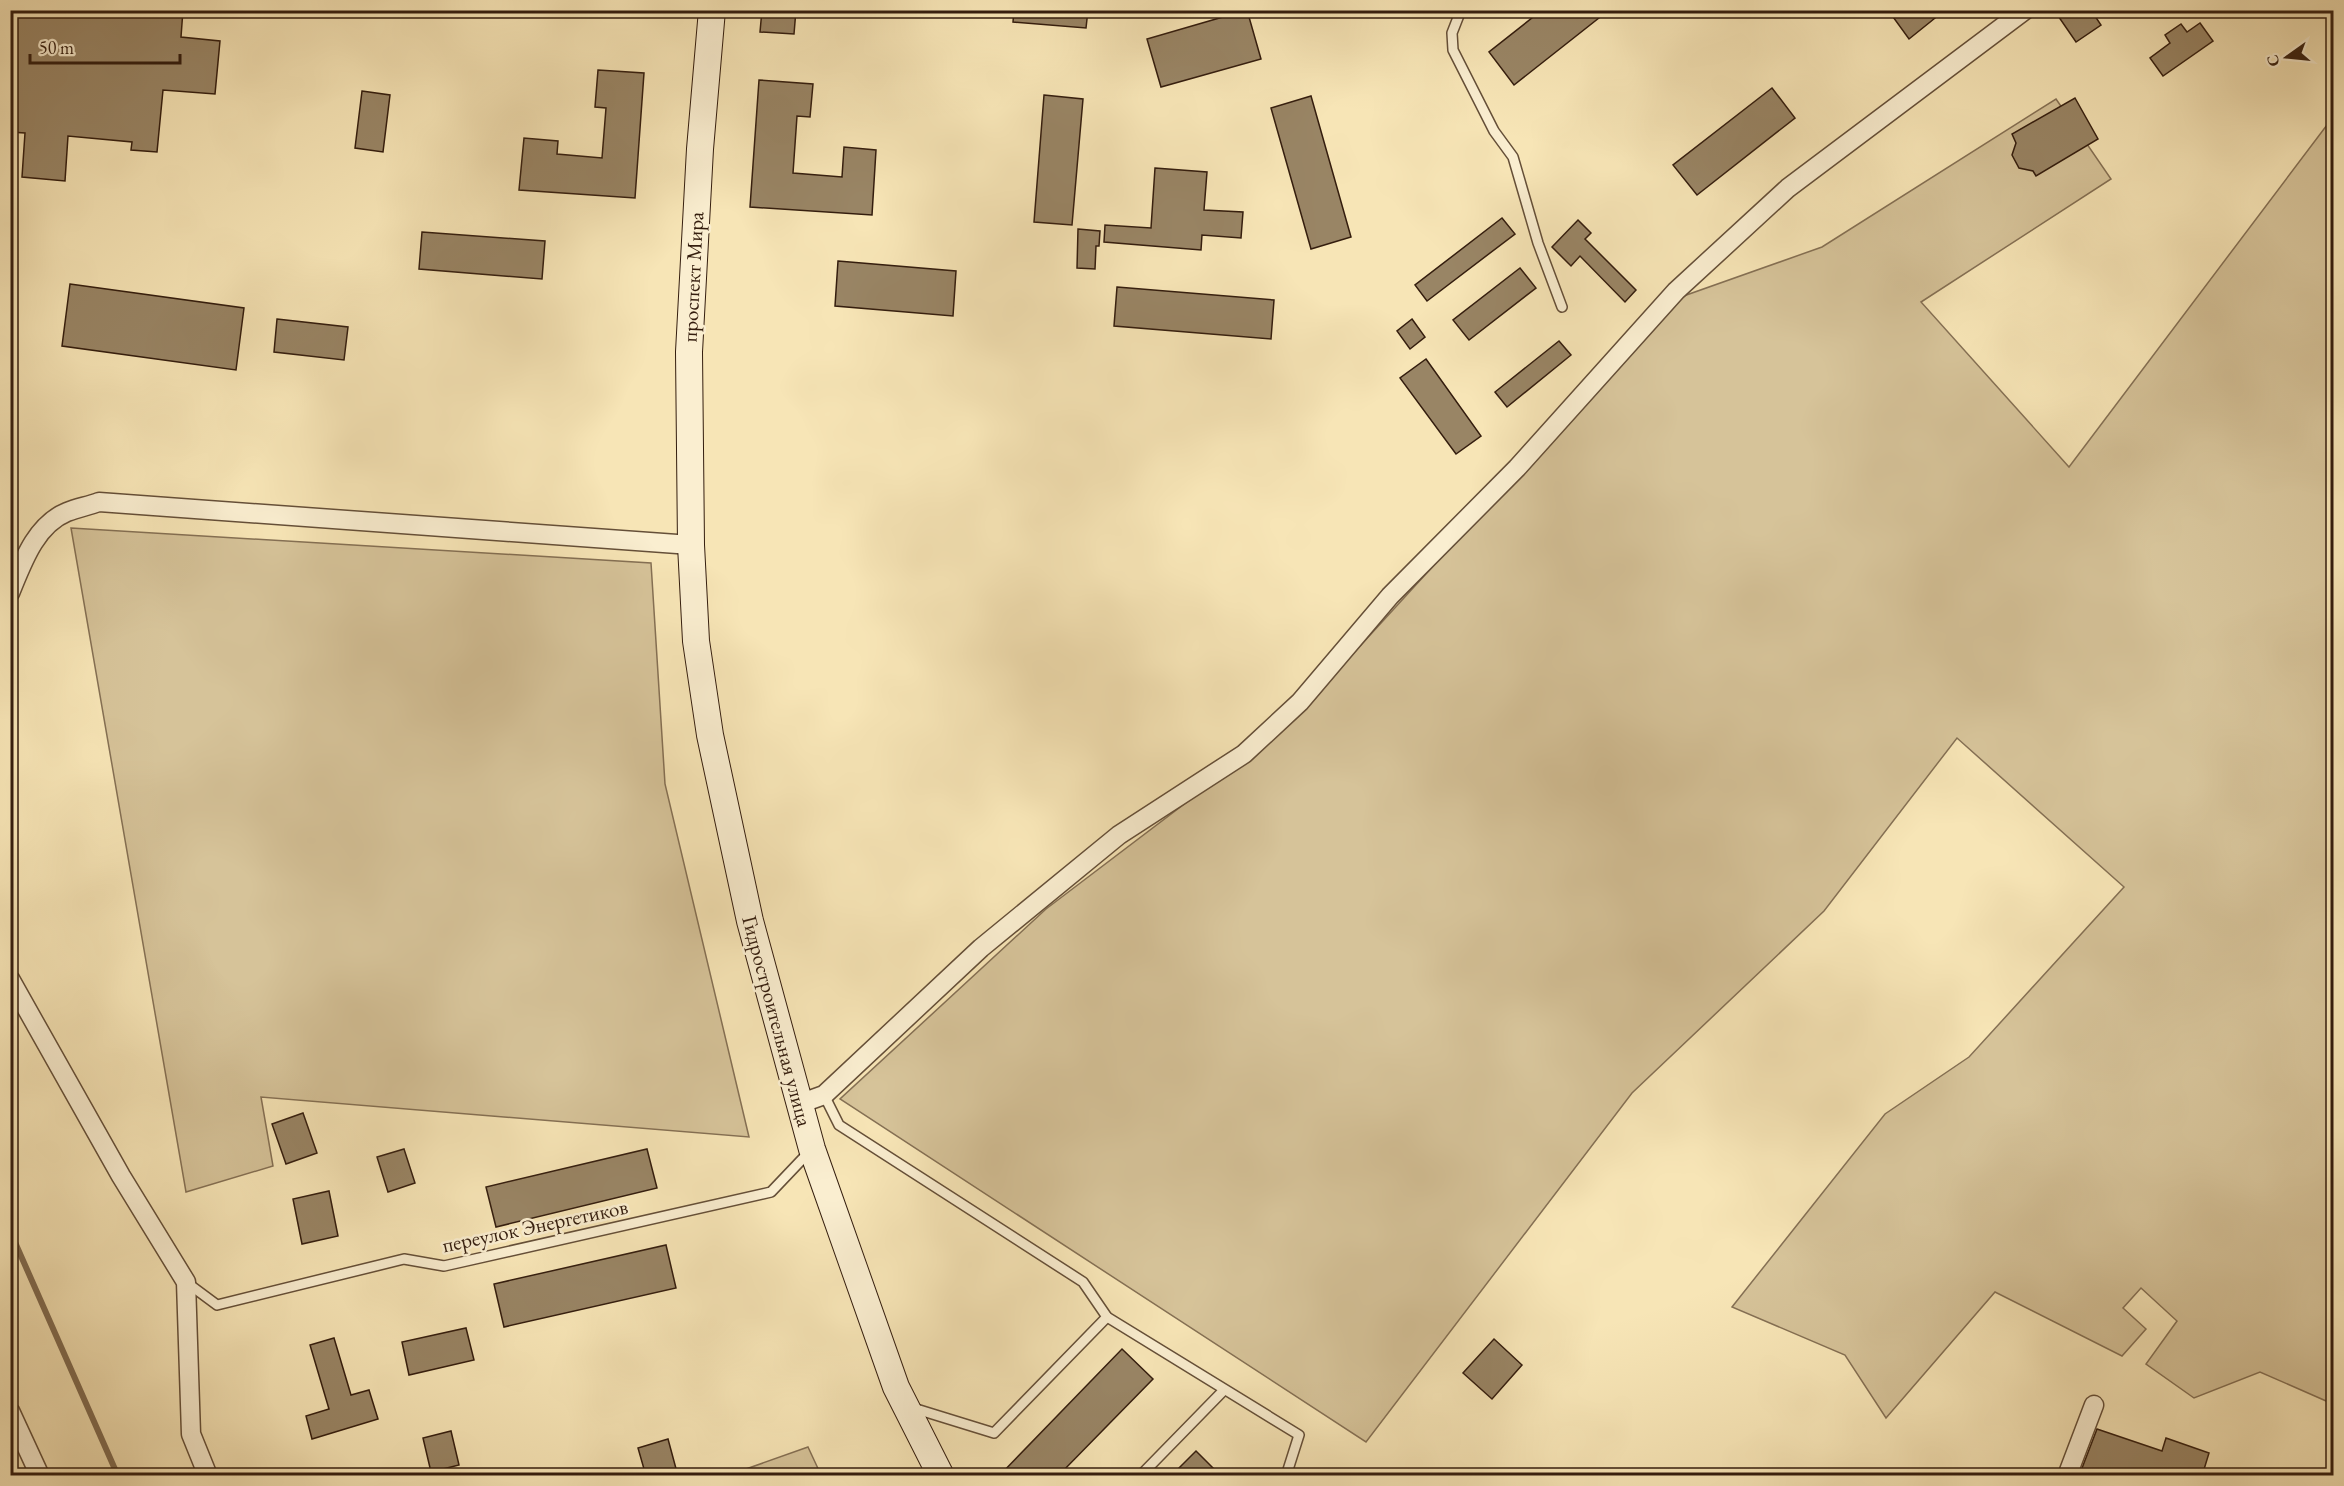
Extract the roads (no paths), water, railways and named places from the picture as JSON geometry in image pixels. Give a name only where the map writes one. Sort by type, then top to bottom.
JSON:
[{"type":"street","name":"проспект Мира","points":[[691,545],[689,352],[700,148],[712,10]]},
{"type":"street","points":[[799,1104],[824,1095],[990,940],[1119,835],[1244,754],[1300,702],[1390,596],[1517,468],[1676,291],[1788,188],[2025,10]]},
{"type":"street","points":[[10,593],[25,556],[43,530],[64,513],[99,502],[691,545]]},
{"type":"street","name":"Гидростроительная улица","points":[[691,545],[696,641],[710,735],[750,921],[799,1104],[812,1149],[896,1387],[941,1476]]},
{"type":"street","points":[[10,979],[121,1176],[186,1282],[191,1434],[208,1476]]},
{"type":"street","points":[[2067,1476],[2094,1404]]},
{"type":"street","points":[[10,1411],[40,1476]]},
{"type":"lane","points":[[1461,10],[1452,33],[1453,50],[1494,131],[1513,158],[1538,243],[1562,307]]},
{"type":"lane","points":[[824,1095],[839,1125],[1083,1282],[1107,1317],[1299,1435],[1286,1476]]},
{"type":"lane","name":"переулок Энергетиков","points":[[186,1282],[217,1305],[404,1259],[444,1266],[771,1192],[812,1149]]},
{"type":"lane","points":[[905,1405],[994,1433],[1107,1317]]},
{"type":"lane","points":[[1140,1476],[1224,1390]]},
{"type":"waterway","points":[[10,1231],[118,1476]]}]
